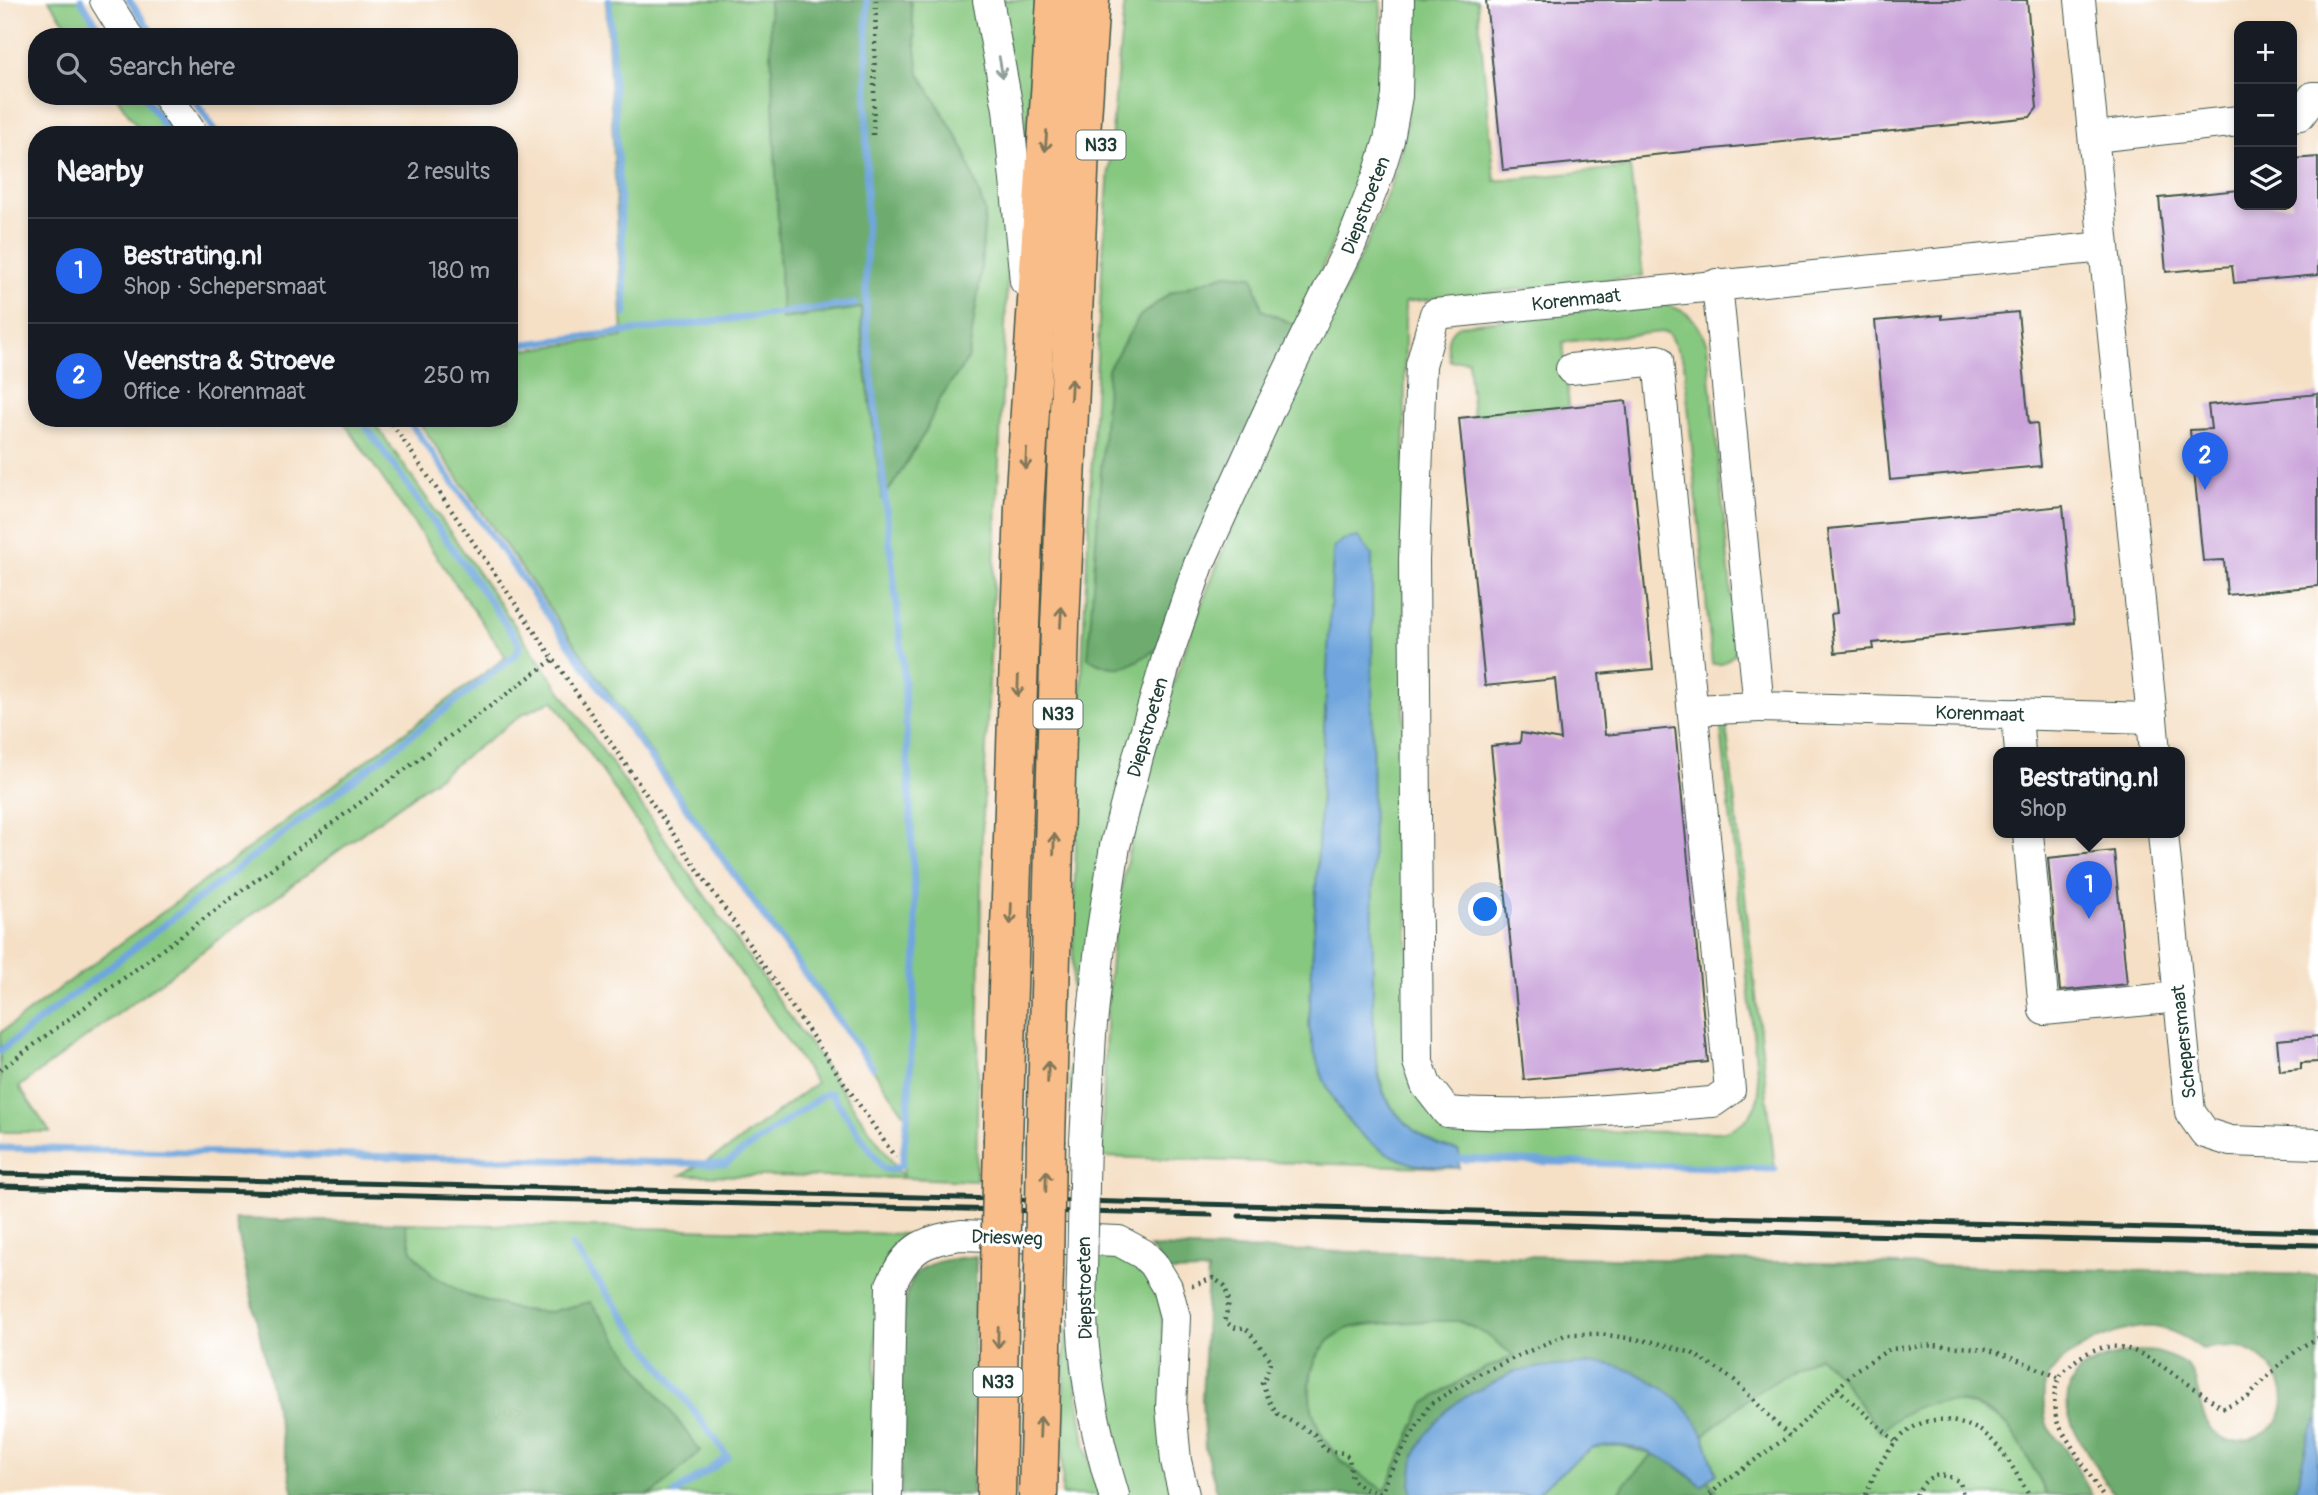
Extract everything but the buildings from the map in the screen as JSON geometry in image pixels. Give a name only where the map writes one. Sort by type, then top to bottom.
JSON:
[{"type":"highway","name":"N33","points":[[996,1495],[1003,1139],[1023,534],[1031,366],[1056,0]]},
{"type":"highway","points":[[1076,289],[1080,149],[1090,0]]},
{"type":"highway","name":"N33","points":[[1038,1495],[1060,626],[1076,289],[1099,162],[1117,0]]},
{"type":"street","points":[[105,0],[122,28]]},
{"type":"street","points":[[988,0],[1008,109],[1031,366]]},
{"type":"street","name":"Diepstroeten","points":[[1114,1495],[1089,1382],[1081,1297],[1091,1034],[1101,936],[1115,846],[1168,655],[1199,565],[1270,406],[1351,244],[1378,175],[1389,140],[1397,96],[1399,0]]},
{"type":"street","points":[[2080,0],[2154,747]]},
{"type":"street","points":[[2297,115],[2314,97],[2318,97]]},
{"type":"street","points":[[173,105],[187,126]]},
{"type":"street","points":[[2094,137],[2234,122]]},
{"type":"street","name":"Korenmaat","points":[[2104,247],[1435,314],[1422,365],[1414,559],[1418,1062],[1426,1085],[1447,1112],[1479,1115],[1713,1102],[1730,1090],[1693,710],[1759,707],[2152,718]]},
{"type":"street","points":[[1717,285],[1759,707]]},
{"type":"street","points":[[1571,369],[1658,360],[1693,710]]},
{"type":"street","points":[[2017,714],[2020,747]]},
{"type":"street","points":[[2028,838],[2044,1010],[2179,996]]},
{"type":"street","name":"Schepersmaat","points":[[2163,838],[2190,1112],[2205,1133],[2230,1142],[2318,1144]]},
{"type":"street","name":"Driesweg","points":[[887,1495],[891,1285],[905,1257],[916,1249],[943,1237],[961,1235],[1119,1241],[1143,1254],[1153,1264],[1167,1287],[1175,1317],[1171,1408],[1176,1461],[1184,1495]]},
{"type":"path","points":[[873,135],[876,0]]},
{"type":"path","points":[[394,427],[895,1157]]},
{"type":"path","points":[[0,1070],[555,658]]},
{"type":"path","points":[[1213,1278],[1225,1286],[1228,1295],[1225,1321],[1232,1327],[1245,1327],[1270,1360],[1262,1382],[1268,1400],[1278,1414],[1314,1434],[1325,1450],[1343,1453],[1349,1457],[1352,1480],[1365,1489],[1382,1494],[1389,1473],[1430,1404],[1480,1373],[1567,1334],[1600,1334],[1654,1342],[1692,1353],[1734,1380],[1788,1436]]},
{"type":"path","points":[[2102,1495],[2058,1424],[2053,1400],[2060,1378],[2081,1357],[2096,1349],[2127,1347],[2149,1356],[2222,1408],[2248,1397],[2277,1367],[2301,1347],[2318,1338]]},
{"type":"path","points":[[1710,1495],[1721,1484],[1788,1436],[1857,1369],[1890,1349],[1933,1345],[1998,1352],[2060,1378]]},
{"type":"path","points":[[1837,1388],[1895,1441]]},
{"type":"path","points":[[1866,1495],[1895,1441],[1914,1426],[1945,1419],[1974,1426],[1988,1436],[2029,1495]]},
{"type":"path","points":[[1916,1495],[1929,1476],[1939,1473],[1960,1482],[1964,1495]]},
{"type":"green space","points":[[49,0],[81,0],[101,28],[69,28]]},
{"type":"green space","points":[[606,0],[769,0],[782,317],[861,307],[862,338],[892,486],[925,432],[940,398],[968,359],[980,280],[985,212],[963,147],[919,73],[910,0],[980,0],[1006,179],[1008,262],[982,836],[976,1181],[681,1175],[728,1149],[816,1083],[553,700],[523,714],[19,1087],[50,1132],[0,1132],[0,1033],[506,657],[347,427],[377,427],[903,1177],[907,1118],[422,427],[518,427],[518,351],[623,337]]},
{"type":"green space","points":[[769,0],[910,0],[919,73],[963,147],[985,212],[980,280],[968,359],[940,398],[925,432],[882,498],[862,338],[861,308],[782,319]]},
{"type":"green space","points":[[995,0],[1036,0],[1025,173]]},
{"type":"green space","points":[[1125,0],[1381,0],[1380,97],[1374,147],[1297,326],[1262,310],[1258,293],[1129,665],[1161,647],[1076,1102],[1070,1102],[1077,800],[1093,436],[1108,186]]},
{"type":"green space","points":[[1413,0],[1477,0],[1495,181],[1630,167],[1643,276],[1405,302],[1404,737],[1411,1086],[1429,1111],[1472,1131],[1716,1132],[1739,1125],[1751,1114],[1759,1090],[1721,729],[1726,722],[1775,1169],[1459,1159],[1458,1151],[1436,1144],[1415,1132],[1398,1115],[1383,1091],[1376,1057],[1334,547],[1309,1026],[1320,1070],[1329,1091],[1353,1127],[1388,1154],[1410,1163],[1459,1168],[1101,1157],[1112,949],[1143,788],[1182,659],[1226,543],[1269,446],[1365,246],[1396,169],[1409,106]]},
{"type":"green space","points":[[122,105],[154,105],[168,126],[137,126]]},
{"type":"green space","points":[[1226,274],[1253,276],[1262,310],[1297,326],[1161,647],[1126,666],[1110,667],[1100,664],[1088,658],[1108,369],[1140,316],[1170,293]]},
{"type":"green space","points":[[1657,302],[1689,315],[1707,344],[1736,642],[1735,654],[1722,664],[1712,664],[1684,362],[1668,333],[1563,342],[1569,407],[1473,417],[1468,360],[1450,361],[1449,356],[1449,336],[1460,325]]},
{"type":"green space","points":[[235,1219],[405,1223],[412,1251],[432,1275],[467,1295],[517,1310],[550,1312],[590,1302],[700,1451],[658,1490],[648,1495],[294,1495]]},
{"type":"green space","points":[[405,1223],[905,1234],[888,1252],[876,1302],[875,1495],[648,1495],[658,1490],[590,1302],[550,1312],[517,1310],[467,1295],[432,1275],[412,1251]]},
{"type":"green space","points":[[1099,1246],[1119,1249],[1160,1290],[1174,1495],[1127,1495],[1100,1370],[1094,1287]]},
{"type":"green space","points":[[1150,1247],[2318,1275],[2318,1418],[2309,1435],[2296,1489],[2297,1495],[2114,1495],[2081,1441],[2068,1411],[2071,1383],[2088,1366],[2110,1357],[2147,1351],[2181,1362],[2189,1368],[2194,1377],[2207,1423],[2215,1433],[2230,1441],[2247,1440],[2264,1433],[2273,1426],[2283,1408],[2284,1398],[2277,1377],[2255,1353],[2231,1346],[2202,1349],[2167,1330],[2141,1327],[2107,1336],[2072,1354],[2048,1377],[2044,1390],[2048,1427],[2065,1448],[2092,1495],[2047,1495],[2022,1446],[2009,1429],[1988,1411],[1972,1404],[1939,1402],[1923,1405],[1893,1421],[1881,1433],[1839,1376],[1819,1356],[1753,1394],[1704,1435],[1689,1412],[1512,1373],[1493,1385],[1411,1485],[1412,1495],[1218,1495],[1205,1448],[1202,1400],[1208,1271],[1169,1272]],"holes":[[[1459,1321],[1486,1334],[1514,1356],[1469,1376],[1424,1404],[1385,1491],[1341,1460],[1319,1429],[1310,1393],[1316,1358],[1326,1343],[1349,1328],[1383,1323]]]},
{"type":"green space","points":[[976,1256],[972,1495],[901,1495],[901,1346],[908,1291],[915,1275],[927,1266]]},
{"type":"green space","points":[[1459,1321],[1486,1334],[1514,1356],[1469,1376],[1424,1404],[1385,1492],[1341,1460],[1329,1446],[1313,1412],[1311,1376],[1317,1359],[1327,1344],[1342,1331],[1370,1324]]},
{"type":"green space","points":[[1065,1329],[1069,1331],[1085,1444],[1099,1495],[1062,1495]]},
{"type":"green space","points":[[1819,1356],[1839,1376],[1880,1432],[1902,1414],[1928,1403],[1942,1401],[1969,1405],[1998,1418],[2022,1446],[2047,1495],[1711,1495],[1716,1490],[1708,1480],[1716,1473],[1704,1435],[1753,1394]]},
{"type":"green space","points":[[1621,1446],[1653,1455],[1618,1495],[1536,1495],[1592,1448]]},
{"type":"green space","points":[[1653,1455],[1665,1458],[1702,1486],[1708,1480],[1716,1490],[1711,1495],[1618,1495],[1624,1484]]},
{"type":"water","points":[[1358,537],[1372,555],[1373,1008],[1378,1074],[1384,1094],[1397,1114],[1415,1131],[1436,1144],[1459,1151],[1459,1168],[1415,1165],[1388,1154],[1353,1127],[1329,1091],[1320,1070],[1309,1026],[1333,554],[1334,547],[1343,540]]},
{"type":"water","points":[[1603,1363],[1648,1379],[1676,1398],[1687,1410],[1704,1437],[1716,1473],[1702,1486],[1679,1468],[1652,1453],[1637,1448],[1607,1445],[1592,1448],[1536,1495],[1412,1495],[1414,1456],[1427,1433],[1445,1412],[1461,1399],[1512,1373],[1541,1367]]},
{"type":"water","points":[[2318,1418],[2318,1495],[2297,1495],[2296,1489],[2309,1435]]},
{"type":"waterway","points":[[81,0],[99,28]]},
{"type":"waterway","points":[[129,0],[149,28]]},
{"type":"waterway","points":[[609,0],[626,314]]},
{"type":"waterway","points":[[0,1148],[725,1164],[825,1094],[831,1093],[883,1168],[891,1170],[902,1165],[908,1112],[917,946],[903,664],[866,323],[867,0]]},
{"type":"waterway","points":[[151,105],[164,126]]},
{"type":"waterway","points":[[198,105],[212,126]]},
{"type":"waterway","points":[[518,345],[855,304]]},
{"type":"waterway","points":[[0,1051],[516,655],[520,644],[366,427]]},
{"type":"waterway","points":[[413,427],[872,1067]]},
{"type":"waterway","points":[[1459,1159],[1775,1169]]},
{"type":"waterway","points":[[572,1246],[728,1457],[675,1493]]},
{"type":"railway","points":[[0,1174],[2318,1232]]},
{"type":"railway","points":[[0,1186],[1211,1215]]},
{"type":"railway","points":[[1239,1216],[1861,1235],[2318,1245]]},
{"type":"place","name":"Veenstra & Stroeve","points":[[2205,490]]},
{"type":"place","name":"Bestrating.nl","points":[[2089,919]]}]
